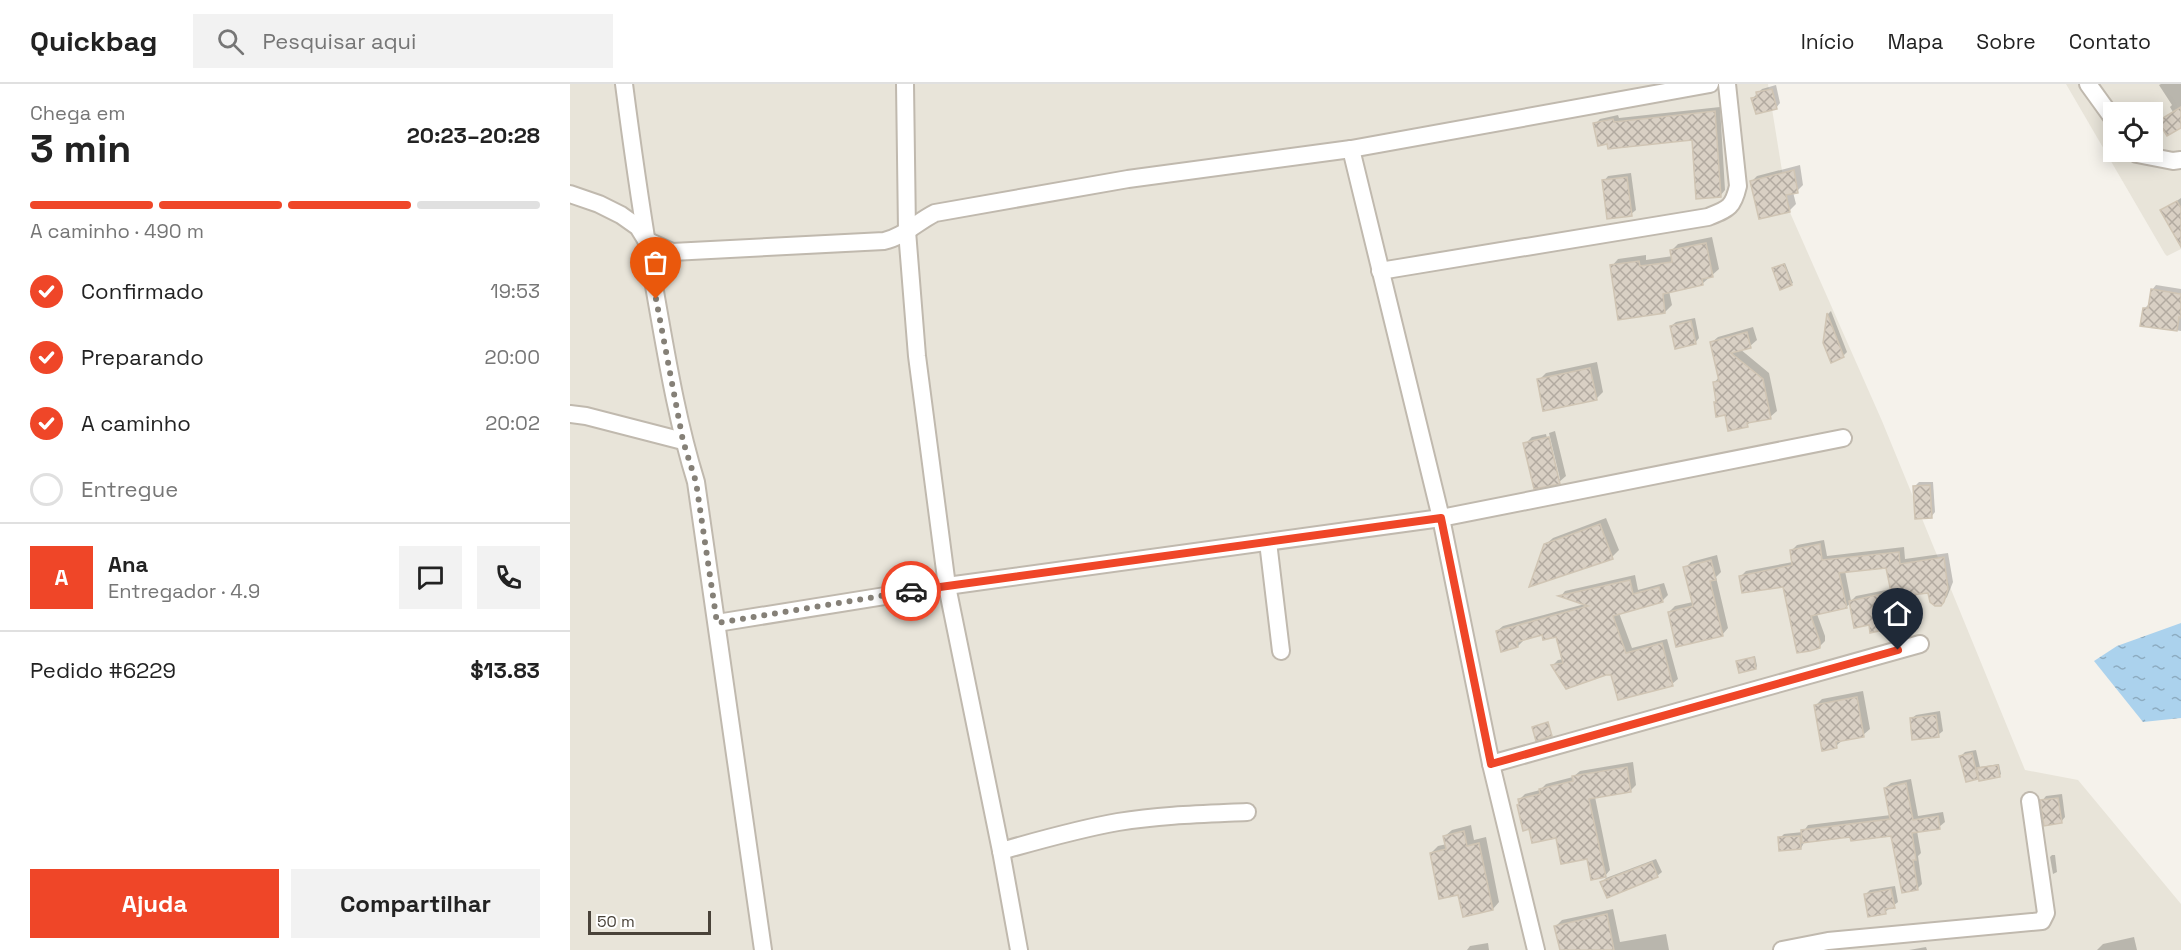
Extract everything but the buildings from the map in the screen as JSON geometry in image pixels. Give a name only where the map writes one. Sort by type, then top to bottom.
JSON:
[{"type":"street","points":[[624,84],[646,240],[683,441],[696,482],[763,950]]},
{"type":"street","points":[[905,84],[907,231],[917,356],[947,586],[1019,950]]},
{"type":"street","points":[[570,194],[621,215],[638,227],[646,240],[672,252],[884,241],[893,239],[935,213],[1128,179],[1351,149],[1710,84]]},
{"type":"street","points":[[1380,271],[1708,217],[1724,211],[1735,201],[1738,186],[1727,84]]},
{"type":"street","points":[[2088,84],[2103,105]]},
{"type":"street","points":[[1351,149],[1441,518],[1491,764],[1536,950]]},
{"type":"street","points":[[2163,159],[2181,160]]},
{"type":"street","points":[[570,414],[683,441]]},
{"type":"street","points":[[717,623],[947,586],[1441,518],[1843,438]]},
{"type":"street","points":[[1268,542],[1281,651]]},
{"type":"street","points":[[1491,764],[1920,644]]},
{"type":"street","points":[[1782,950],[1828,941],[2042,921],[2046,913],[2030,801]]},
{"type":"street","points":[[1001,851],[1117,822],[1172,815],[1247,812]]},
{"type":"shaded area","points":[[570,84],[1768,84],[1788,208],[1882,421],[2025,770],[2078,780],[2181,904],[2181,950],[570,950]]},
{"type":"shaded area","points":[[2066,84],[2181,84],[2181,249],[2167,256],[2111,162],[2163,162],[2163,102],[2103,102],[2103,148]]},
{"type":"water","points":[[2181,623],[2181,718],[2143,722],[2094,661],[2117,646]]},
{"type":"way so far","points":[[656,299],[683,441],[696,482],[717,623],[911,591]]},
{"type":"route","points":[[911,591],[1441,518],[1491,764],[1898,650]]}]
